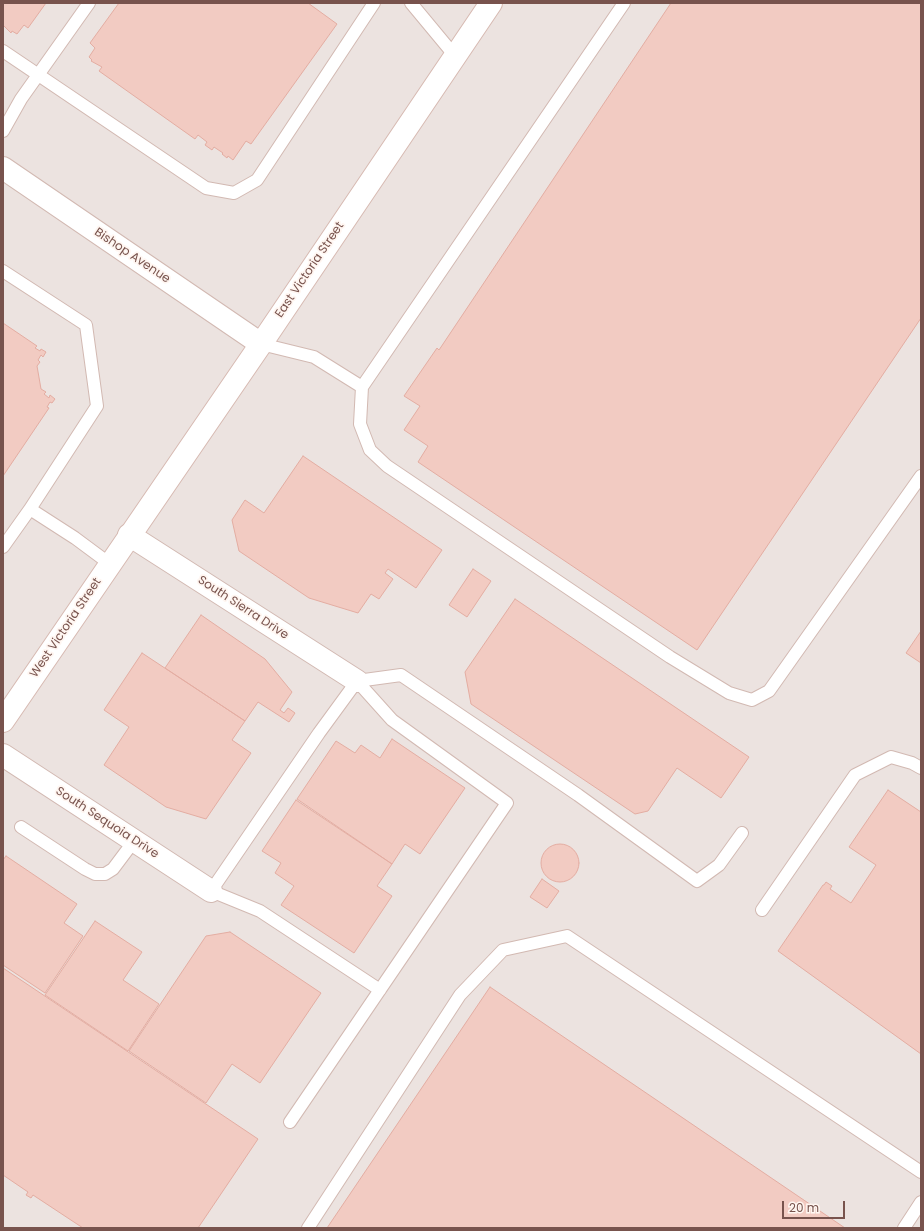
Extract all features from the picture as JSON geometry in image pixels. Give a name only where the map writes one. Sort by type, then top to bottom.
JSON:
[{"type":"main road","name":"East Victoria Street","points":[[129,535],[261,344],[491,3]]},
{"type":"main road","name":"Bishop Avenue","points":[[3,168],[261,344]]},
{"type":"main road","name":"West Victoria Street","points":[[3,720],[129,535]]},
{"type":"main road","name":"South Sierra Drive","points":[[129,535],[357,681]]},
{"type":"main road","name":"South Sequoia Drive","points":[[3,756],[211,890]]},
{"type":"lane","points":[[3,131],[21,99],[89,3]]},
{"type":"lane","points":[[3,51],[206,188],[234,193],[258,180],[374,3]]},
{"type":"lane","points":[[411,3],[455,56]]},
{"type":"lane","points":[[624,3],[362,387],[360,424],[370,450],[387,466],[670,657],[728,693],[752,700],[769,691],[921,476]]},
{"type":"lane","points":[[3,271],[86,325],[97,406],[30,509],[3,547]]},
{"type":"lane","points":[[261,344],[314,357],[362,387]]},
{"type":"lane","points":[[30,509],[75,538],[110,564]]},
{"type":"lane","points":[[380,990],[260,911],[211,890],[319,733],[357,681],[401,675],[578,795],[697,881],[719,865],[742,833]]},
{"type":"lane","points":[[290,1122],[507,803],[392,720],[357,681]]},
{"type":"lane","points":[[762,910],[855,775],[890,757],[912,763],[921,768]]},
{"type":"lane","points":[[21,827],[95,874],[105,874],[112,869],[134,841]]},
{"type":"lane","points":[[308,1228],[460,995],[503,950],[567,936],[921,1172]]},
{"type":"lane","points":[[904,1228],[921,1202]]},
{"type":"shaded area","points":[[3,3],[921,3],[921,1228],[3,1228]]},
{"type":"building","points":[[3,3],[46,3],[28,28],[24,25],[17,34],[12,31],[11,33],[3,25]]},
{"type":"building","points":[[119,3],[308,3],[337,24],[251,144],[246,141],[233,160],[228,156],[227,158],[222,154],[223,153],[214,147],[212,150],[205,145],[207,142],[198,135],[195,139],[99,71],[102,67],[91,61],[92,60],[89,57],[95,48],[90,43]]},
{"type":"building","points":[[671,3],[921,3],[921,318],[697,650],[418,462],[428,446],[404,430],[420,406],[404,396],[437,348],[439,350]]},
{"type":"building","points":[[3,323],[37,346],[35,348],[46,352],[43,357],[41,355],[38,360],[40,362],[37,366],[41,389],[46,392],[44,394],[49,398],[50,395],[55,399],[52,403],[50,402],[47,407],[49,408],[3,476]]},
{"type":"building","points":[[303,456],[442,550],[416,588],[388,569],[385,573],[393,579],[379,599],[371,594],[358,613],[309,598],[239,551],[232,520],[245,500],[264,513]]},
{"type":"building","points":[[473,569],[491,581],[467,617],[449,605]]},
{"type":"building","points":[[515,599],[749,757],[721,798],[677,768],[648,811],[635,814],[471,704],[465,672]]},
{"type":"building","points":[[201,615],[265,659],[292,692],[280,710],[284,713],[288,708],[295,713],[289,722],[258,702],[245,721],[165,668]]},
{"type":"building","points":[[921,631],[921,663],[906,653]]},
{"type":"building","points":[[142,653],[245,721],[232,740],[251,753],[206,819],[166,807],[104,765],[129,727],[104,710]]},
{"type":"building","points":[[392,739],[465,788],[420,854],[405,844],[392,864],[297,799],[336,741],[355,753],[361,745],[380,758]]},
{"type":"building","points":[[888,790],[921,812],[921,1054],[778,951],[826,882],[832,886],[830,889],[851,903],[876,865],[849,847]]},
{"type":"building","points":[[296,800],[392,864],[377,886],[392,896],[354,953],[281,905],[294,886],[275,873],[281,863],[262,851]]},
{"type":"building","points":[[560,844],[573,850],[579,863],[573,876],[560,882],[547,876],[541,863],[547,850]]},
{"type":"building","points":[[6,856],[77,904],[64,923],[83,936],[45,993],[3,965],[3,860]]},
{"type":"building","points":[[542,879],[559,891],[547,908],[530,897]]},
{"type":"building","points":[[95,921],[142,952],[123,980],[159,1004],[128,1051],[45,995]]},
{"type":"building","points":[[230,932],[321,993],[260,1083],[232,1064],[206,1103],[129,1051],[206,936]]},
{"type":"building","points":[[3,968],[258,1139],[198,1228],[83,1228],[33,1195],[31,1198],[26,1195],[28,1192],[3,1175]]},
{"type":"building","points":[[490,987],[845,1228],[327,1228]]}]
